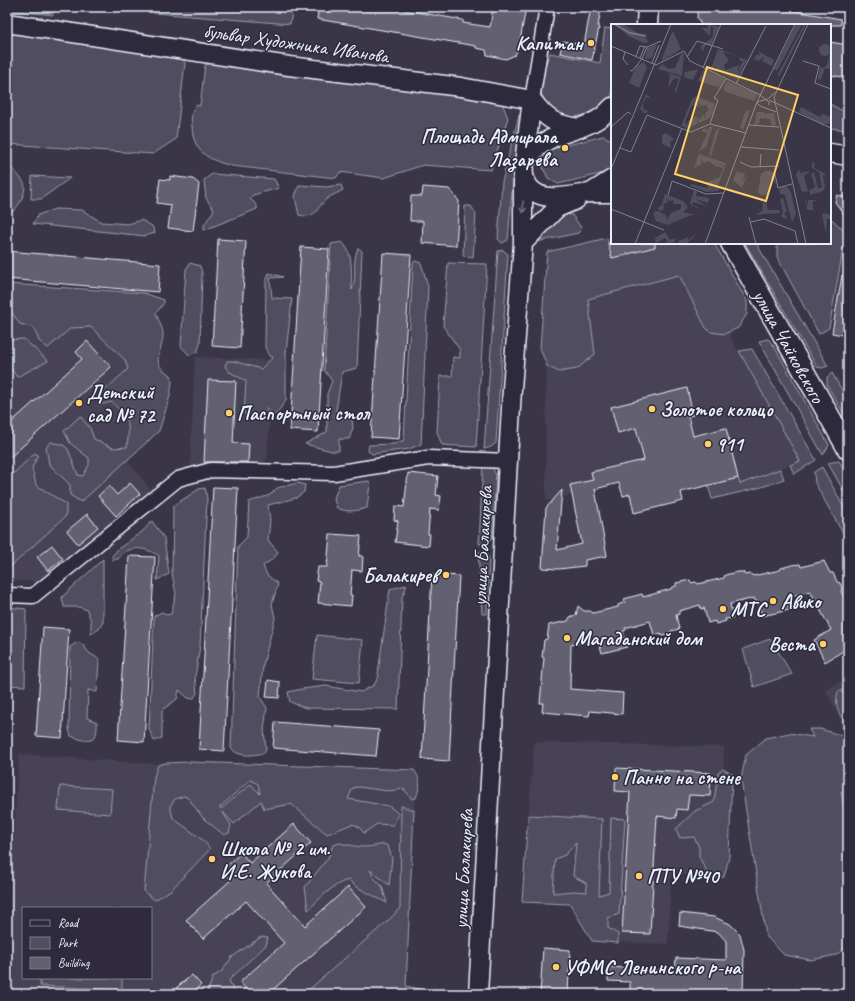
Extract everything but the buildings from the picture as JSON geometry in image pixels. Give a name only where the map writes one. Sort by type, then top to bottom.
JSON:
[{"type":"main road","points":[[647,24],[648,7]]},
{"type":"main road","name":"улица Чайковского","points":[[732,244],[848,449]]},
{"type":"street","points":[[547,7],[532,100],[542,114],[558,124],[579,128],[611,125]]},
{"type":"street","name":"бульвар Художника Иванова","points":[[7,23],[289,66],[461,87],[532,100]]},
{"type":"street","name":"улица Балакирева","points":[[478,994],[508,461],[523,243],[523,171],[532,100]]},
{"type":"street","points":[[611,108],[604,116],[592,123],[560,134],[543,142],[527,158],[523,171],[528,186],[541,195],[555,198],[590,193],[611,193]]},
{"type":"street","points":[[831,153],[848,156]]},
{"type":"street","points":[[590,193],[611,180]]},
{"type":"street","points":[[523,243],[557,208],[590,193],[611,186]]},
{"type":"street","points":[[7,595],[33,596],[178,479],[211,470],[334,473],[428,458],[508,461]]},
{"type":"shaded area","points":[[680,275],[706,328],[711,332],[724,334],[729,331],[732,340],[800,461],[740,484],[738,478],[681,492],[683,501],[634,513],[630,494],[623,496],[619,483],[595,489],[593,480],[570,485],[573,495],[546,501],[547,366],[559,372],[587,299]]},
{"type":"shaded area","name":"Детский сад № 72","points":[[7,304],[154,322],[148,442],[128,461],[151,490],[38,582],[7,580]]},
{"type":"shaded area","points":[[195,357],[274,360],[267,459],[256,467],[190,465]]},
{"type":"shaded area","points":[[848,679],[848,734],[825,689]]},
{"type":"shaded area","points":[[534,742],[724,747],[721,873],[671,876],[668,944],[592,941],[570,904],[522,902]]},
{"type":"shaded area","name":"Школа № 2 им. И.Е. Жукова","points":[[19,754],[415,783],[406,994],[7,994],[7,944]]},
{"type":"green space","points":[[7,7],[53,7],[53,15],[7,10]]},
{"type":"green space","points":[[149,7],[293,7],[290,24],[154,13]]},
{"type":"green space","points":[[605,28],[611,29],[611,96],[596,113],[569,118],[553,113],[541,94],[541,76],[550,53],[600,63]]},
{"type":"green space","points":[[7,30],[182,56],[185,63],[176,139],[153,154],[7,144]]},
{"type":"green space","points":[[219,61],[500,98],[508,118],[491,170],[423,165],[384,178],[340,172],[336,178],[232,166],[216,161],[204,154],[195,143],[193,135],[192,115],[196,105],[200,106],[205,65]]},
{"type":"green space","points":[[831,105],[848,114],[848,130],[831,128]]},
{"type":"green space","points":[[519,115],[523,116],[513,180],[508,240],[502,243],[498,239],[502,182]]},
{"type":"green space","points":[[603,136],[611,140],[611,171],[558,184],[548,178],[543,168],[545,156],[552,149]]},
{"type":"green space","points":[[7,163],[21,178],[25,187],[23,197],[20,202],[14,210],[7,215]]},
{"type":"green space","points":[[212,174],[274,179],[279,188],[253,195],[250,199],[257,205],[257,209],[204,230],[204,225],[214,210],[206,198],[204,180]]},
{"type":"green space","points":[[32,176],[70,178],[41,199],[31,199]]},
{"type":"green space","points":[[299,185],[326,187],[341,185],[343,190],[324,201],[313,214],[310,216],[305,216],[299,215],[295,197]]},
{"type":"green space","points":[[465,206],[471,206],[476,214],[473,257],[463,256]]},
{"type":"green space","points":[[55,209],[82,210],[101,222],[128,224],[141,220],[152,226],[155,233],[145,236],[33,224],[38,215]]},
{"type":"green space","points":[[565,214],[572,215],[582,229],[578,233],[537,242],[542,232],[548,225],[555,219]]},
{"type":"green space","points":[[831,219],[846,233],[829,328],[819,334],[777,257],[777,244],[831,244]]},
{"type":"green space","points":[[607,238],[612,258],[638,244],[715,244],[747,301],[747,314],[738,328],[724,334],[711,332],[706,328],[679,275],[588,299],[595,354],[577,369],[559,372],[547,366],[540,348],[547,252]]},
{"type":"green space","points":[[342,242],[349,253],[352,290],[354,284],[356,254],[358,248],[362,251],[357,368],[342,372],[335,417],[352,419],[353,428],[349,439],[339,439],[339,451],[332,451],[305,444],[327,432],[327,394],[332,381],[324,370],[331,244]]},
{"type":"green space","points":[[746,244],[757,244],[828,366],[822,368],[817,367]]},
{"type":"green space","points":[[503,250],[508,254],[496,443],[491,447],[484,449],[498,251]]},
{"type":"green space","points":[[415,261],[421,263],[428,286],[421,444],[409,449],[372,454],[368,451],[369,445],[394,444],[404,440],[413,263]]},
{"type":"green space","points":[[190,263],[200,266],[202,273],[200,344],[197,352],[189,355],[181,346],[186,269]]},
{"type":"green space","points":[[448,263],[487,264],[476,447],[442,445],[437,432],[440,376],[452,376],[453,357],[460,358],[460,350],[443,326]]},
{"type":"green space","points":[[269,273],[283,277],[270,278],[272,298],[292,299],[286,352],[286,401],[275,415],[268,410],[267,407],[267,415],[244,414],[246,381],[228,371],[225,366],[227,361],[233,361],[261,369],[273,357],[269,356],[265,347],[266,282]]},
{"type":"green space","points":[[7,284],[144,293],[164,300],[164,303],[156,313],[163,334],[158,362],[164,371],[171,375],[172,382],[170,396],[159,431],[81,502],[70,495],[70,485],[49,464],[46,448],[50,442],[63,445],[68,449],[78,475],[83,476],[89,465],[89,458],[70,443],[64,431],[80,416],[90,428],[94,439],[113,448],[127,447],[128,426],[122,413],[112,402],[99,405],[97,397],[128,369],[125,360],[91,327],[71,328],[48,348],[39,341],[34,328],[20,324],[12,313],[7,312]]},
{"type":"green space","points":[[24,339],[48,361],[17,377],[7,363],[7,340]]},
{"type":"green space","points":[[768,339],[774,346],[829,445],[823,455],[759,341]]},
{"type":"green space","points":[[752,349],[816,460],[794,474],[790,465],[800,461],[739,351]]},
{"type":"green space","points":[[832,373],[848,401],[848,421],[827,385],[827,377]]},
{"type":"green space","points":[[35,453],[38,455],[32,468],[36,485],[66,504],[66,516],[7,570],[7,477],[15,472]]},
{"type":"green space","points":[[839,461],[848,476],[848,499],[828,463]]},
{"type":"green space","points":[[483,462],[490,463],[496,475],[492,539],[486,544],[479,544]]},
{"type":"green space","points":[[822,467],[848,515],[848,541],[815,483],[814,472]]},
{"type":"green space","points":[[780,469],[784,479],[762,487],[712,499],[708,485],[738,478],[740,484]]},
{"type":"green space","points":[[369,481],[370,484],[367,508],[351,511],[336,507],[334,498],[339,485]]},
{"type":"green space","points":[[298,483],[305,485],[304,492],[296,498],[268,505],[270,520],[268,540],[278,552],[274,558],[263,566],[267,575],[278,584],[272,604],[275,618],[263,665],[260,697],[267,708],[264,729],[266,750],[264,753],[242,755],[231,748],[238,546],[247,537],[249,502],[270,495],[277,488]]},
{"type":"green space","points":[[205,488],[207,498],[200,646],[195,677],[197,693],[193,699],[188,698],[179,690],[177,699],[162,710],[162,738],[154,741],[149,729],[154,616],[162,612],[167,615],[171,614],[176,594],[172,573],[173,506],[199,489]]},
{"type":"green space","points":[[152,521],[164,538],[169,574],[157,580],[159,556],[156,554],[143,549],[133,549],[125,552],[118,559],[113,560],[112,556],[118,549],[143,531]]},
{"type":"green space","points":[[478,552],[485,552],[489,558],[487,614],[482,614]]},
{"type":"green space","points":[[103,559],[103,622],[99,629],[91,634],[91,621],[87,610],[79,607],[64,607],[62,597]]},
{"type":"green space","points":[[407,585],[402,597],[398,709],[306,708],[290,702],[288,692],[302,689],[326,686],[361,692],[374,685],[379,676],[378,673],[390,589]]},
{"type":"green space","points":[[7,607],[26,609],[25,686],[7,685]]},
{"type":"green space","points":[[317,635],[363,640],[359,683],[312,679]]},
{"type":"green space","points":[[770,639],[792,674],[754,687],[743,649]]},
{"type":"green space","points":[[78,642],[83,645],[89,653],[99,659],[97,692],[88,690],[87,718],[97,722],[96,734],[91,740],[83,740],[71,736],[69,729],[70,647]]},
{"type":"green space","points":[[848,688],[848,720],[844,720],[838,711],[837,696],[838,692]]},
{"type":"green space","points":[[809,729],[821,729],[848,738],[848,795],[841,791],[848,835],[848,946],[836,955],[811,960],[784,955],[766,936],[741,779],[746,755],[766,738],[789,733],[813,737]]},
{"type":"green space","points":[[189,762],[414,770],[418,777],[419,787],[416,798],[412,799],[404,789],[388,791],[358,787],[353,788],[348,799],[389,806],[399,814],[393,825],[377,824],[364,833],[358,826],[352,824],[327,834],[291,804],[264,809],[261,801],[234,824],[222,811],[231,825],[229,833],[224,835],[204,819],[188,798],[184,796],[175,799],[170,806],[173,818],[204,841],[210,849],[171,890],[155,900],[144,892],[154,777],[158,765],[165,763]],"holes":[[[250,780],[258,784],[260,794],[251,784],[221,809],[220,807]]]},
{"type":"green space","points":[[723,769],[732,774],[729,857],[724,877],[711,879],[699,857],[699,847],[694,837],[680,838],[676,829],[695,811],[714,802],[718,773]]},
{"type":"green space","points":[[60,786],[112,789],[110,814],[58,810]]},
{"type":"green space","points":[[401,806],[414,810],[406,986],[425,990],[429,994],[304,994],[391,918],[400,908]]},
{"type":"green space","points":[[528,815],[602,819],[599,895],[609,892],[611,818],[625,819],[619,914],[608,918],[608,928],[618,934],[618,943],[592,941],[570,904],[522,902]],"holes":[[[576,843],[573,876],[586,883],[587,892],[573,891],[553,893],[555,859],[565,855]]]},
{"type":"green space","points":[[340,843],[362,847],[372,847],[383,844],[388,846],[392,858],[389,885],[370,870],[374,878],[382,886],[387,903],[355,886],[349,880],[332,888],[308,910],[305,887],[328,858],[333,845]]},
{"type":"green space","points":[[261,937],[268,938],[266,945],[229,980],[235,994],[207,994],[213,977],[222,971],[232,957]]},
{"type":"green space","points":[[40,979],[122,979],[122,990],[40,986]]},
{"type":"place","name":"Капитан","points":[[591,43]]},
{"type":"place","name":"Площадь Адмирала Лазарева","points":[[565,148]]},
{"type":"place","name":"Детский сад № 72","points":[[79,403]]},
{"type":"place","name":"Золотое кольцо","points":[[652,409]]},
{"type":"place","name":"Паспортный стол","points":[[229,413]]},
{"type":"place","name":"911","points":[[708,444]]},
{"type":"place","name":"Балакирев","points":[[446,575]]},
{"type":"place","name":"Авико","points":[[773,601]]},
{"type":"place","name":"МТС","points":[[723,609]]},
{"type":"place","name":"Магаданский дом","points":[[567,638]]},
{"type":"place","name":"Веста","points":[[823,644]]},
{"type":"place","name":"Панно на стене","points":[[615,777]]},
{"type":"place","name":"Школа № 2 им. И.Е. Жукова","points":[[212,859]]},
{"type":"place","name":"ПТУ №40","points":[[639,876]]},
{"type":"place","name":"УФМС Ленинского р-на","points":[[556,967]]}]
